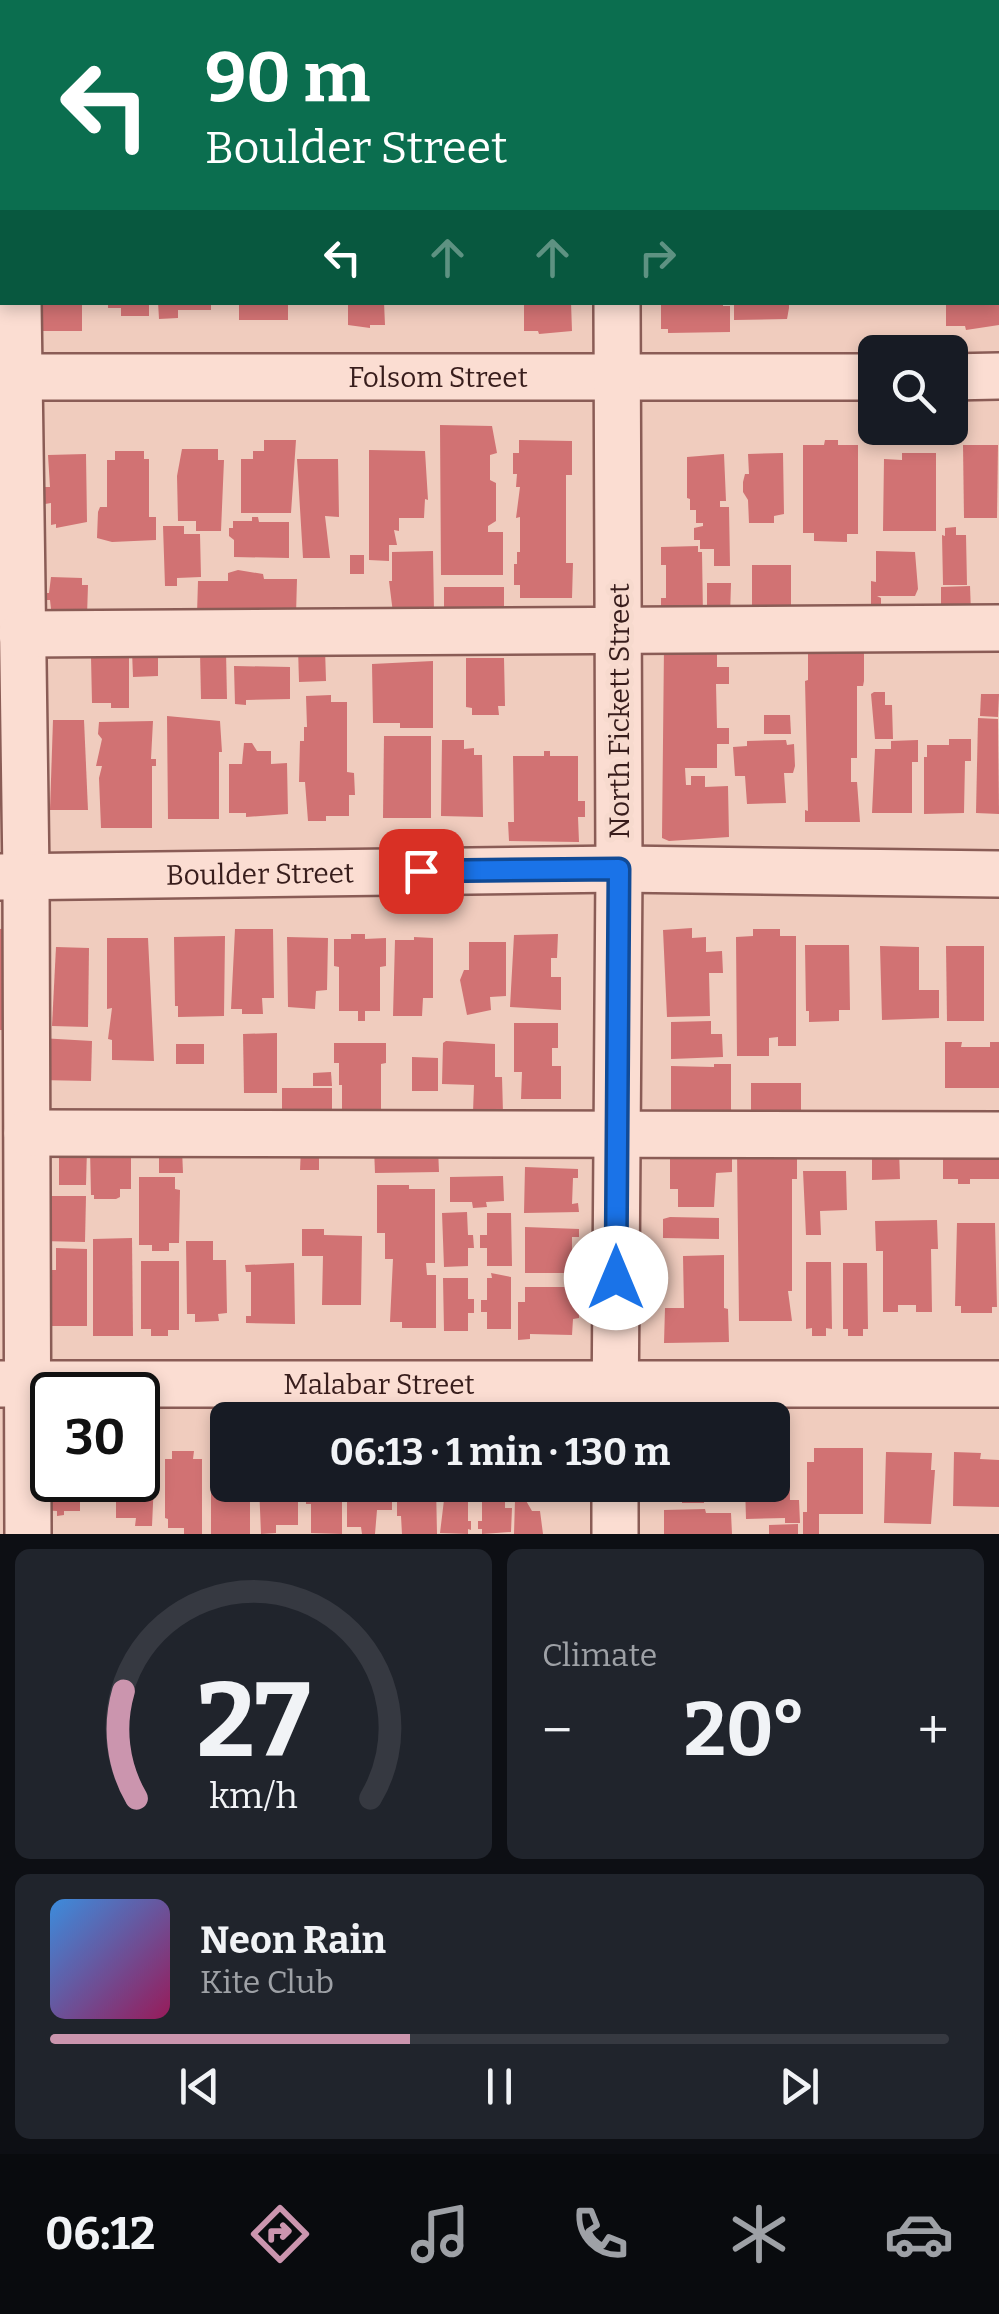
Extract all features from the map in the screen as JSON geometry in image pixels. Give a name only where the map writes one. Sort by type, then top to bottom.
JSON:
[{"type":"street","points":[[18,305],[9,377],[22,634],[13,876],[27,1133],[14,1384],[28,1534]]},
{"type":"street","name":"North Fickett Street","points":[[615,1402],[619,869],[617,305]]},
{"type":"street","points":[[968,376],[999,376]]},
{"type":"street","name":"Folsom Street","points":[[9,377],[858,377]]},
{"type":"street","points":[[22,634],[999,628]]},
{"type":"street","name":"Boulder Street","points":[[13,876],[619,869],[999,874]]},
{"type":"street","points":[[27,1133],[999,1135]]},
{"type":"street","name":"Malabar Street","points":[[14,1384],[583,1402]]},
{"type":"street","name":"Malabar Street","points":[[635,1402],[999,1384]]},
{"type":"street","points":[[615,1502],[615,1534]]},
{"type":"building","points":[[34,305],[82,305],[82,331],[35,331]]},
{"type":"building","points":[[149,305],[149,316],[121,316],[121,308],[108,308]]},
{"type":"building","points":[[158,305],[211,305],[211,310],[178,310],[178,318],[159,319]]},
{"type":"building","points":[[239,305],[288,305],[288,320],[239,320]]},
{"type":"building","points":[[348,305],[384,305],[385,325],[348,325]]},
{"type":"building","points":[[524,305],[571,305],[572,331],[524,331]]},
{"type":"building","points":[[661,305],[730,306],[730,332],[668,333],[668,329],[661,329]]},
{"type":"building","points":[[734,305],[789,305],[787,319],[734,320]]},
{"type":"building","points":[[946,305],[999,305],[999,325],[966,330],[965,326],[946,326]]},
{"type":"building","points":[[440,425],[492,426],[497,453],[490,455],[490,480],[496,483],[496,521],[488,526],[488,532],[503,532],[503,575],[441,575]]},
{"type":"building","points":[[264,440],[296,440],[291,513],[241,513],[241,459],[253,459],[253,451],[264,451]]},
{"type":"building","points":[[519,440],[572,441],[572,475],[566,475],[566,563],[573,563],[572,598],[520,598],[520,585],[514,585],[514,564],[520,552],[520,517],[516,518],[520,487],[516,487],[517,474],[513,474],[513,453],[519,453]]},
{"type":"building","points":[[825,440],[838,440],[838,445],[858,445],[858,534],[847,534],[847,542],[814,541],[814,533],[803,533],[803,445],[824,445]]},
{"type":"building","points":[[963,445],[998,445],[997,518],[964,518]]},
{"type":"building","points":[[182,449],[218,449],[218,460],[224,460],[221,531],[196,531],[196,521],[178,521],[177,476]]},
{"type":"building","points":[[369,450],[425,451],[428,500],[425,499],[424,518],[399,518],[399,531],[394,530],[397,545],[389,545],[389,561],[369,560]]},
{"type":"building","points":[[115,451],[144,451],[144,459],[149,459],[149,517],[156,517],[156,540],[112,542],[97,538],[98,512],[100,507],[107,507],[107,460],[115,460]]},
{"type":"building","points":[[783,453],[784,514],[774,516],[774,523],[749,523],[748,500],[743,492],[745,474],[749,474],[748,454]]},
{"type":"building","points":[[902,453],[936,453],[936,531],[883,531],[884,459],[902,460]]},
{"type":"building","points":[[86,454],[87,522],[56,528],[56,524],[51,525],[51,503],[45,504],[44,487],[50,487],[48,455]]},
{"type":"building","points":[[724,454],[726,501],[720,501],[720,507],[729,507],[730,566],[714,566],[714,549],[700,549],[700,540],[694,540],[694,528],[703,523],[696,523],[696,510],[690,510],[687,498],[687,457]]},
{"type":"building","points":[[297,459],[338,459],[339,517],[325,516],[330,558],[303,558]]},
{"type":"building","points":[[252,517],[258,517],[259,522],[289,522],[289,558],[234,557],[229,528],[233,528],[233,521],[252,521]]},
{"type":"building","points":[[163,526],[184,526],[184,534],[200,534],[201,577],[177,578],[177,586],[165,586]]},
{"type":"building","points":[[956,527],[956,535],[966,535],[967,585],[943,585],[942,535],[945,536],[945,528]]},
{"type":"building","points":[[698,546],[698,552],[702,552],[703,617],[661,617],[661,598],[666,598],[666,565],[661,565],[661,547]]},
{"type":"building","points":[[433,551],[434,612],[393,613],[389,581],[392,552]]},
{"type":"building","points":[[876,551],[915,552],[918,589],[915,596],[877,596],[881,598],[881,613],[871,614],[871,581],[876,582]]},
{"type":"building","points":[[350,555],[364,555],[364,574],[350,574]]},
{"type":"building","points":[[752,565],[791,565],[791,611],[752,615]]},
{"type":"building","points":[[238,570],[263,574],[264,579],[297,579],[296,615],[197,614],[198,581],[228,581],[228,573]]},
{"type":"building","points":[[51,577],[82,578],[82,585],[88,585],[87,616],[52,618],[50,600],[44,600]]},
{"type":"building","points":[[707,583],[731,583],[730,615],[707,614]]},
{"type":"building","points":[[970,586],[971,613],[941,614],[941,587]]},
{"type":"building","points":[[444,587],[504,587],[504,614],[444,614]]},
{"type":"building","points":[[664,646],[717,646],[717,667],[729,667],[729,684],[716,684],[717,728],[729,728],[729,744],[717,744],[717,768],[685,768],[686,785],[691,785],[691,776],[705,776],[705,787],[728,786],[729,837],[669,841],[662,838]]},
{"type":"building","points":[[298,648],[325,648],[326,681],[299,682]]},
{"type":"building","points":[[808,648],[864,648],[864,681],[863,686],[857,686],[857,758],[851,758],[851,782],[857,782],[860,822],[805,822]]},
{"type":"building","points":[[158,650],[158,676],[133,677],[132,651]]},
{"type":"building","points":[[226,651],[227,699],[201,699],[200,652]]},
{"type":"building","points":[[99,652],[118,652],[117,657],[129,657],[129,708],[92,703],[91,657],[99,657]]},
{"type":"building","points":[[466,658],[504,658],[505,706],[498,706],[499,715],[472,715],[472,708],[466,707]]},
{"type":"building","points":[[433,661],[433,728],[373,723],[372,664]]},
{"type":"building","points":[[234,666],[290,667],[290,699],[235,704]]},
{"type":"building","points":[[885,692],[885,705],[892,705],[893,739],[875,739],[871,694]]},
{"type":"building","points":[[981,694],[999,694],[998,717],[980,716]]},
{"type":"building","points":[[331,695],[331,702],[347,702],[347,772],[354,773],[355,795],[349,795],[349,816],[308,821],[305,782],[299,782],[300,741],[304,741],[307,727],[306,696]]},
{"type":"building","points":[[764,715],[790,715],[791,734],[764,734]]},
{"type":"building","points":[[167,716],[220,721],[219,819],[168,819]]},
{"type":"building","points":[[978,718],[998,719],[999,814],[976,813]]},
{"type":"building","points":[[53,720],[84,720],[88,810],[50,810]]},
{"type":"building","points":[[153,721],[151,759],[156,759],[156,766],[152,766],[152,828],[101,828],[102,766],[96,766],[102,739],[98,734],[99,722]]},
{"type":"building","points":[[384,736],[431,736],[431,818],[383,818]]},
{"type":"building","points":[[949,739],[971,739],[971,761],[965,761],[964,813],[924,814],[927,745],[949,745]]},
{"type":"building","points":[[442,740],[464,740],[464,749],[474,748],[474,755],[482,755],[483,817],[441,816]]},
{"type":"building","points":[[786,740],[787,745],[794,744],[795,766],[793,773],[784,773],[786,803],[747,804],[745,776],[735,776],[733,747],[747,746],[747,741]]},
{"type":"building","points":[[918,740],[918,762],[912,762],[912,813],[872,813],[875,749],[891,749],[891,741]]},
{"type":"building","points":[[244,743],[252,743],[257,751],[271,751],[271,764],[287,763],[288,814],[246,817],[246,813],[229,813],[229,764],[242,764]]},
{"type":"building","points":[[544,751],[550,751],[550,756],[578,756],[578,801],[585,801],[585,817],[578,817],[579,842],[509,841],[508,822],[514,822],[513,756],[544,756]]},
{"type":"building","points":[[13,928],[14,1030],[0,1030],[0,929]]},
{"type":"building","points":[[692,928],[692,938],[706,937],[706,952],[722,951],[723,973],[709,973],[710,1016],[667,1017],[663,930]]},
{"type":"building","points":[[235,929],[273,929],[274,998],[262,998],[263,1014],[242,1014],[242,1009],[231,1009]]},
{"type":"building","points":[[753,929],[780,929],[780,936],[796,936],[796,1046],[778,1046],[778,1037],[769,1038],[769,1056],[737,1056],[736,937],[753,936]]},
{"type":"building","points":[[351,934],[365,934],[365,939],[386,938],[386,966],[380,967],[380,1011],[365,1011],[365,1021],[358,1021],[358,1011],[339,1011],[339,967],[334,966],[334,939],[351,939]]},
{"type":"building","points":[[558,934],[557,958],[551,958],[551,977],[561,977],[561,1010],[510,1007],[514,935]]},
{"type":"building","points":[[225,936],[224,1016],[178,1017],[174,937]]},
{"type":"building","points":[[287,937],[328,938],[327,990],[316,991],[315,1009],[288,1007]]},
{"type":"building","points":[[107,938],[148,938],[154,1061],[112,1060],[112,1040],[108,1039],[112,1008],[107,1009]]},
{"type":"building","points":[[433,938],[433,998],[423,998],[422,1016],[393,1016],[395,940]]},
{"type":"building","points":[[469,942],[506,942],[506,996],[490,997],[491,1010],[467,1015],[460,980],[464,970],[469,970]]},
{"type":"building","points":[[805,945],[849,945],[850,1010],[839,1010],[839,1021],[809,1022]]},
{"type":"building","points":[[880,946],[919,947],[919,990],[939,990],[939,1018],[882,1020]]},
{"type":"building","points":[[946,946],[984,946],[984,1021],[947,1021]]},
{"type":"building","points":[[56,947],[89,948],[88,1027],[52,1026]]},
{"type":"building","points":[[711,1021],[711,1034],[722,1034],[723,1057],[671,1059],[671,1022]]},
{"type":"building","points":[[514,1023],[558,1023],[558,1048],[552,1048],[552,1066],[561,1066],[561,1099],[521,1099],[522,1072],[514,1072]]},
{"type":"building","points":[[277,1033],[277,1093],[244,1093],[243,1034]]},
{"type":"building","points":[[40,1038],[92,1041],[91,1081],[39,1080]]},
{"type":"building","points":[[446,1041],[495,1044],[495,1077],[502,1077],[503,1113],[473,1112],[474,1085],[442,1084]]},
{"type":"building","points":[[945,1042],[962,1042],[961,1047],[990,1047],[990,1042],[999,1042],[999,1088],[945,1088]]},
{"type":"building","points":[[334,1043],[386,1043],[386,1063],[381,1064],[381,1115],[342,1115],[342,1085],[339,1063],[334,1063]]},
{"type":"building","points":[[176,1044],[204,1044],[204,1064],[176,1064]]},
{"type":"building","points":[[412,1057],[438,1058],[438,1091],[412,1091]]},
{"type":"building","points":[[731,1064],[731,1119],[671,1117],[671,1066]]},
{"type":"building","points":[[331,1072],[332,1086],[313,1086],[313,1073]]},
{"type":"building","points":[[751,1083],[801,1083],[801,1114],[751,1114]]},
{"type":"building","points":[[282,1088],[332,1088],[332,1118],[282,1118]]},
{"type":"building","points":[[159,1148],[182,1149],[183,1173],[159,1173]]},
{"type":"building","points":[[374,1148],[438,1148],[439,1172],[375,1173]]},
{"type":"building","points":[[670,1148],[732,1152],[732,1172],[716,1173],[714,1207],[678,1207],[678,1189],[670,1189]]},
{"type":"building","points":[[59,1149],[87,1149],[86,1185],[59,1185]]},
{"type":"building","points":[[90,1149],[131,1149],[131,1189],[120,1189],[116,1199],[94,1199]]},
{"type":"building","points":[[301,1149],[319,1150],[319,1170],[300,1170]]},
{"type":"building","points":[[899,1149],[900,1179],[872,1180],[872,1150]]},
{"type":"building","points":[[737,1152],[797,1153],[797,1179],[792,1179],[792,1291],[788,1291],[792,1321],[739,1321]]},
{"type":"building","points":[[943,1152],[999,1152],[999,1179],[970,1179],[970,1184],[958,1184],[958,1179],[943,1179]]},
{"type":"building","points":[[525,1167],[578,1169],[578,1178],[573,1178],[572,1204],[578,1203],[579,1212],[524,1213]]},
{"type":"building","points":[[803,1171],[846,1171],[847,1210],[820,1211],[821,1235],[806,1235]]},
{"type":"building","points":[[503,1176],[504,1201],[473,1208],[472,1202],[450,1202],[450,1177]]},
{"type":"building","points":[[139,1177],[175,1177],[175,1189],[180,1190],[179,1243],[169,1243],[169,1251],[152,1251],[152,1245],[139,1245]]},
{"type":"building","points":[[377,1185],[435,1189],[435,1263],[426,1263],[427,1275],[436,1275],[436,1328],[402,1328],[402,1322],[390,1322],[393,1259],[385,1259],[385,1233],[377,1233]]},
{"type":"building","points":[[40,1196],[86,1196],[85,1242],[41,1241]]},
{"type":"building","points":[[467,1212],[468,1235],[473,1235],[474,1248],[468,1248],[468,1266],[444,1267],[442,1213]]},
{"type":"building","points":[[487,1213],[511,1213],[512,1266],[487,1266],[487,1248],[480,1248],[480,1235],[487,1235]]},
{"type":"building","points":[[719,1218],[719,1239],[663,1238],[663,1219]]},
{"type":"building","points":[[937,1220],[938,1249],[931,1249],[932,1312],[916,1312],[916,1305],[898,1305],[898,1312],[883,1312],[883,1251],[876,1251],[875,1221]]},
{"type":"building","points":[[957,1223],[995,1223],[997,1307],[992,1307],[992,1313],[961,1313],[961,1306],[955,1306]]},
{"type":"building","points":[[525,1227],[579,1229],[579,1237],[572,1237],[572,1263],[579,1263],[579,1273],[525,1273]]},
{"type":"building","points":[[302,1229],[324,1229],[324,1235],[362,1236],[361,1305],[322,1305],[323,1256],[302,1256]]},
{"type":"building","points":[[132,1238],[133,1336],[93,1336],[93,1239]]},
{"type":"building","points":[[186,1241],[213,1241],[213,1260],[226,1260],[227,1313],[218,1314],[219,1321],[195,1322],[195,1314],[187,1314]]},
{"type":"building","points":[[56,1248],[87,1249],[87,1326],[48,1326],[49,1270],[56,1270]]},
{"type":"building","points":[[724,1255],[724,1308],[728,1309],[729,1342],[664,1343],[665,1308],[684,1308],[683,1256]]},
{"type":"building","points":[[141,1261],[179,1261],[179,1330],[168,1330],[168,1336],[151,1336],[151,1329],[141,1329]]},
{"type":"building","points":[[806,1262],[831,1262],[832,1329],[826,1328],[826,1336],[812,1336],[812,1328],[806,1329]]},
{"type":"building","points":[[294,1263],[295,1324],[246,1323],[246,1316],[251,1316],[251,1272],[246,1272],[245,1265]]},
{"type":"building","points":[[843,1263],[867,1263],[868,1329],[863,1329],[863,1336],[848,1336],[848,1329],[843,1329]]},
{"type":"building","points":[[491,1273],[511,1277],[511,1329],[487,1329],[487,1312],[481,1312],[481,1300],[487,1300],[487,1278],[492,1278]]},
{"type":"building","points":[[443,1278],[468,1278],[468,1299],[474,1299],[474,1313],[468,1313],[468,1331],[444,1331]]},
{"type":"building","points":[[525,1287],[573,1287],[572,1304],[579,1304],[579,1318],[573,1319],[572,1335],[530,1334],[530,1339],[518,1340],[518,1302],[525,1302]]},
{"type":"building","points":[[814,1448],[863,1448],[863,1514],[819,1514],[819,1534],[803,1534],[807,1462],[814,1462]]},
{"type":"building","points":[[172,1451],[194,1451],[193,1459],[202,1459],[202,1534],[184,1534],[184,1528],[168,1528],[165,1459],[172,1459]]},
{"type":"building","points":[[886,1452],[932,1453],[931,1470],[935,1470],[931,1524],[884,1523]]},
{"type":"building","points":[[954,1452],[981,1453],[980,1459],[999,1460],[999,1507],[953,1506]]},
{"type":"building","points":[[799,1500],[800,1523],[785,1523],[785,1518],[746,1519],[746,1502]]},
{"type":"building","points":[[40,1502],[80,1502],[80,1511],[64,1511],[64,1515],[40,1510]]},
{"type":"building","points":[[116,1502],[153,1502],[152,1526],[135,1526],[136,1518],[116,1518]]},
{"type":"building","points":[[211,1502],[250,1502],[250,1534],[211,1534]]},
{"type":"building","points":[[260,1502],[298,1502],[298,1525],[276,1525],[276,1533],[261,1534]]},
{"type":"building","points":[[342,1502],[342,1534],[311,1533],[311,1504],[306,1504]]},
{"type":"building","points":[[347,1502],[392,1502],[392,1510],[377,1510],[375,1534],[362,1534],[361,1527],[347,1527]]},
{"type":"building","points":[[397,1502],[436,1502],[437,1534],[402,1534],[401,1516],[397,1516]]},
{"type":"building","points":[[444,1502],[468,1502],[468,1534],[440,1533]]},
{"type":"building","points":[[482,1502],[505,1502],[505,1508],[512,1508],[511,1532],[482,1534],[478,1521],[482,1521]]},
{"type":"building","points":[[515,1502],[527,1502],[532,1511],[540,1511],[543,1534],[514,1534]]},
{"type":"building","points":[[705,1509],[706,1513],[731,1513],[732,1534],[664,1534],[664,1510]]},
{"type":"building","points":[[798,1524],[798,1534],[769,1534],[769,1525]]},
{"type":"route","points":[[421,871],[619,869],[616,1278]]}]
